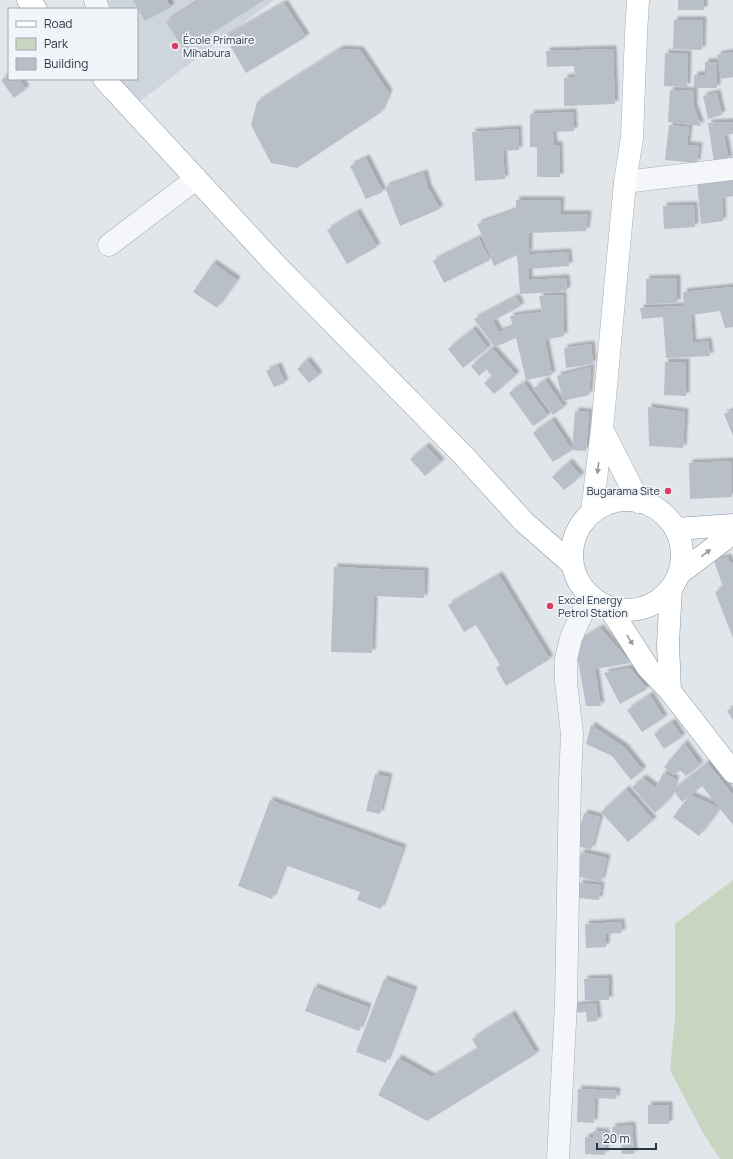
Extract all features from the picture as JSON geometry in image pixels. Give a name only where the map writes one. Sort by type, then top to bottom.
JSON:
[{"type":"main road","points":[[28,0],[35,8]]},
{"type":"main road","points":[[592,512],[602,429],[625,182],[632,138],[638,0]]},
{"type":"main road","points":[[105,80],[275,264],[464,456],[524,522],[572,564]]},
{"type":"main road","points":[[602,429],[639,502]]},
{"type":"main road","points":[[670,691],[668,644],[675,581],[682,563],[680,540],[676,529],[671,521],[657,509],[648,504],[627,500],[614,502],[592,512],[584,520],[578,530],[572,552],[572,564],[578,581],[590,596],[599,603],[609,608],[629,610],[648,606],[664,596],[675,581],[733,532]]},
{"type":"main road","points":[[676,529],[733,525]]},
{"type":"main road","points":[[609,608],[648,668],[670,691],[733,772]]},
{"type":"street","points":[[625,182],[733,169]]},
{"type":"street","points":[[109,245],[196,178]]},
{"type":"street","points":[[558,1159],[566,1003],[572,734],[566,682],[566,660],[571,638],[590,596]]},
{"type":"shaded area","name":"École Primaire Mihabura","points":[[95,0],[274,0],[131,108],[105,80],[138,80],[138,8],[98,8]]},
{"type":"green space","points":[[733,880],[733,1159],[720,1159],[703,1133],[670,1070],[675,1017],[675,924]]},
{"type":"building","points":[[133,0],[167,0],[171,7],[145,21]]},
{"type":"building","points":[[200,0],[264,0],[184,50],[166,22]]},
{"type":"building","points":[[678,0],[704,0],[704,10],[678,10]]},
{"type":"building","points":[[284,3],[306,37],[246,73],[225,37]]},
{"type":"building","points":[[674,20],[703,20],[702,50],[673,49]]},
{"type":"building","points":[[340,49],[360,50],[389,93],[380,113],[297,168],[271,163],[251,125],[257,102]]},
{"type":"building","points":[[613,49],[615,104],[564,106],[564,78],[575,77],[574,66],[547,67],[546,51]]},
{"type":"building","points":[[733,52],[733,77],[721,79],[717,55]]},
{"type":"building","points":[[665,53],[688,54],[687,87],[664,86]]},
{"type":"building","points":[[705,62],[717,62],[717,88],[694,88],[694,75],[705,75]]},
{"type":"building","points":[[8,76],[8,80],[20,80],[26,89],[14,98],[1,80]]},
{"type":"building","points":[[670,90],[694,91],[694,107],[701,126],[668,122]]},
{"type":"building","points":[[717,93],[722,115],[708,119],[703,96]]},
{"type":"building","points":[[573,112],[574,131],[553,132],[554,145],[559,145],[560,177],[537,177],[537,147],[530,147],[530,114]]},
{"type":"building","points":[[733,122],[733,134],[724,135],[729,160],[714,162],[708,123]]},
{"type":"building","points":[[669,125],[689,127],[687,145],[699,146],[697,163],[665,160]]},
{"type":"building","points":[[518,129],[519,150],[503,151],[505,179],[475,181],[472,132]]},
{"type":"building","points":[[366,158],[383,192],[366,199],[350,166]]},
{"type":"building","points":[[424,173],[428,188],[440,209],[400,226],[385,187]]},
{"type":"building","points":[[733,177],[733,196],[722,198],[723,221],[701,224],[697,182]]},
{"type":"building","points":[[516,200],[561,200],[560,214],[588,214],[586,231],[529,233],[529,253],[517,255],[494,266],[477,224],[516,210]]},
{"type":"building","points":[[694,205],[695,227],[664,229],[663,206]]},
{"type":"building","points":[[357,212],[377,247],[347,264],[327,230]]},
{"type":"building","points":[[479,238],[490,260],[444,283],[433,261]]},
{"type":"building","points":[[568,252],[569,266],[529,269],[529,280],[566,278],[567,291],[520,294],[517,255]]},
{"type":"building","points":[[213,263],[237,280],[217,308],[193,292]]},
{"type":"building","points":[[677,278],[677,303],[646,304],[646,279]]},
{"type":"building","points":[[733,287],[733,327],[725,328],[720,311],[691,315],[693,343],[708,341],[710,356],[666,358],[663,317],[642,319],[640,308],[684,306],[683,292]]},
{"type":"building","points":[[563,295],[564,336],[545,340],[552,375],[526,380],[516,338],[495,347],[474,319],[516,297],[521,306],[493,321],[499,332],[513,327],[510,316],[542,312],[539,296]]},
{"type":"building","points":[[473,329],[488,348],[463,368],[448,349]]},
{"type":"building","points":[[591,344],[593,364],[566,368],[564,348]]},
{"type":"building","points":[[492,348],[516,375],[494,394],[484,383],[492,376],[486,369],[479,376],[471,366]]},
{"type":"building","points":[[307,360],[319,375],[309,383],[297,369]]},
{"type":"building","points":[[665,362],[686,362],[686,396],[664,395]]},
{"type":"building","points":[[278,366],[285,383],[274,387],[266,371]]},
{"type":"building","points":[[591,367],[589,395],[563,401],[557,376]]},
{"type":"building","points":[[545,380],[564,407],[553,415],[534,388]]},
{"type":"building","points":[[524,383],[548,416],[533,426],[509,393]]},
{"type":"building","points":[[648,407],[685,412],[683,448],[649,446]]},
{"type":"building","points":[[733,410],[733,436],[724,414]]},
{"type":"building","points":[[575,411],[589,412],[586,451],[572,450]]},
{"type":"building","points":[[552,420],[572,450],[553,462],[533,433]]},
{"type":"building","points":[[426,446],[441,462],[425,476],[410,459]]},
{"type":"building","points":[[731,461],[732,497],[690,499],[689,463]]},
{"type":"building","points":[[569,462],[581,476],[564,490],[552,477]]},
{"type":"building","points":[[728,557],[730,563],[733,562],[733,638],[715,592],[723,587],[714,561]]},
{"type":"building","points":[[334,567],[425,571],[424,598],[374,596],[372,653],[331,652]]},
{"type":"building","points":[[499,575],[550,659],[506,686],[496,668],[500,665],[476,625],[464,632],[448,605]]},
{"type":"building","points":[[600,628],[631,663],[595,669],[601,706],[586,706],[575,643]]},
{"type":"building","points":[[630,668],[647,689],[620,704],[604,673]]},
{"type":"building","points":[[650,695],[664,718],[642,732],[627,710]]},
{"type":"building","points":[[733,707],[733,720],[727,711]]},
{"type":"building","points":[[672,722],[682,737],[664,749],[654,734]]},
{"type":"building","points":[[591,725],[624,747],[643,770],[631,780],[612,756],[586,744]]},
{"type":"building","points":[[684,743],[700,765],[686,776],[680,770],[674,775],[664,767]]},
{"type":"building","points":[[707,763],[733,795],[733,825],[702,786],[682,802],[673,790]]},
{"type":"building","points":[[663,773],[676,779],[669,799],[655,813],[632,787],[643,778],[656,788]]},
{"type":"building","points":[[375,774],[389,777],[380,814],[366,811]]},
{"type":"building","points":[[626,789],[653,820],[628,842],[601,812]]},
{"type":"building","points":[[690,795],[720,808],[699,836],[673,817]]},
{"type":"building","points":[[270,800],[403,848],[381,909],[357,900],[360,892],[285,865],[272,899],[238,886]]},
{"type":"building","points":[[584,813],[600,817],[591,850],[575,845]]},
{"type":"building","points":[[581,852],[607,858],[601,882],[576,876]]},
{"type":"building","points":[[579,883],[601,885],[599,900],[578,898]]},
{"type":"building","points":[[621,922],[622,933],[606,934],[606,947],[586,948],[585,924]]},
{"type":"building","points":[[609,978],[609,1000],[585,1000],[584,979]]},
{"type":"building","points":[[384,979],[414,990],[386,1063],[356,1052]]},
{"type":"building","points":[[314,987],[368,1007],[359,1031],[305,1011]]},
{"type":"building","points":[[596,1003],[598,1021],[587,1022],[586,1012],[574,1013],[573,1006]]},
{"type":"building","points":[[512,1014],[536,1054],[427,1121],[378,1095],[398,1058],[432,1077],[478,1049],[472,1039]]},
{"type":"building","points":[[578,1089],[617,1091],[616,1099],[595,1098],[594,1123],[577,1122]]},
{"type":"building","points":[[648,1105],[669,1105],[669,1124],[648,1124]]},
{"type":"building","points":[[632,1125],[634,1154],[622,1154],[621,1139],[613,1140],[612,1127]]},
{"type":"building","points":[[593,1131],[606,1132],[605,1155],[585,1154],[585,1137],[593,1137]]},
{"type":"place","name":"École Primaire Mihabura","points":[[175,46]]},
{"type":"place","name":"Bugarama Site","points":[[668,491]]},
{"type":"place","name":"Excel Energy Petrol Station","points":[[550,606]]}]
